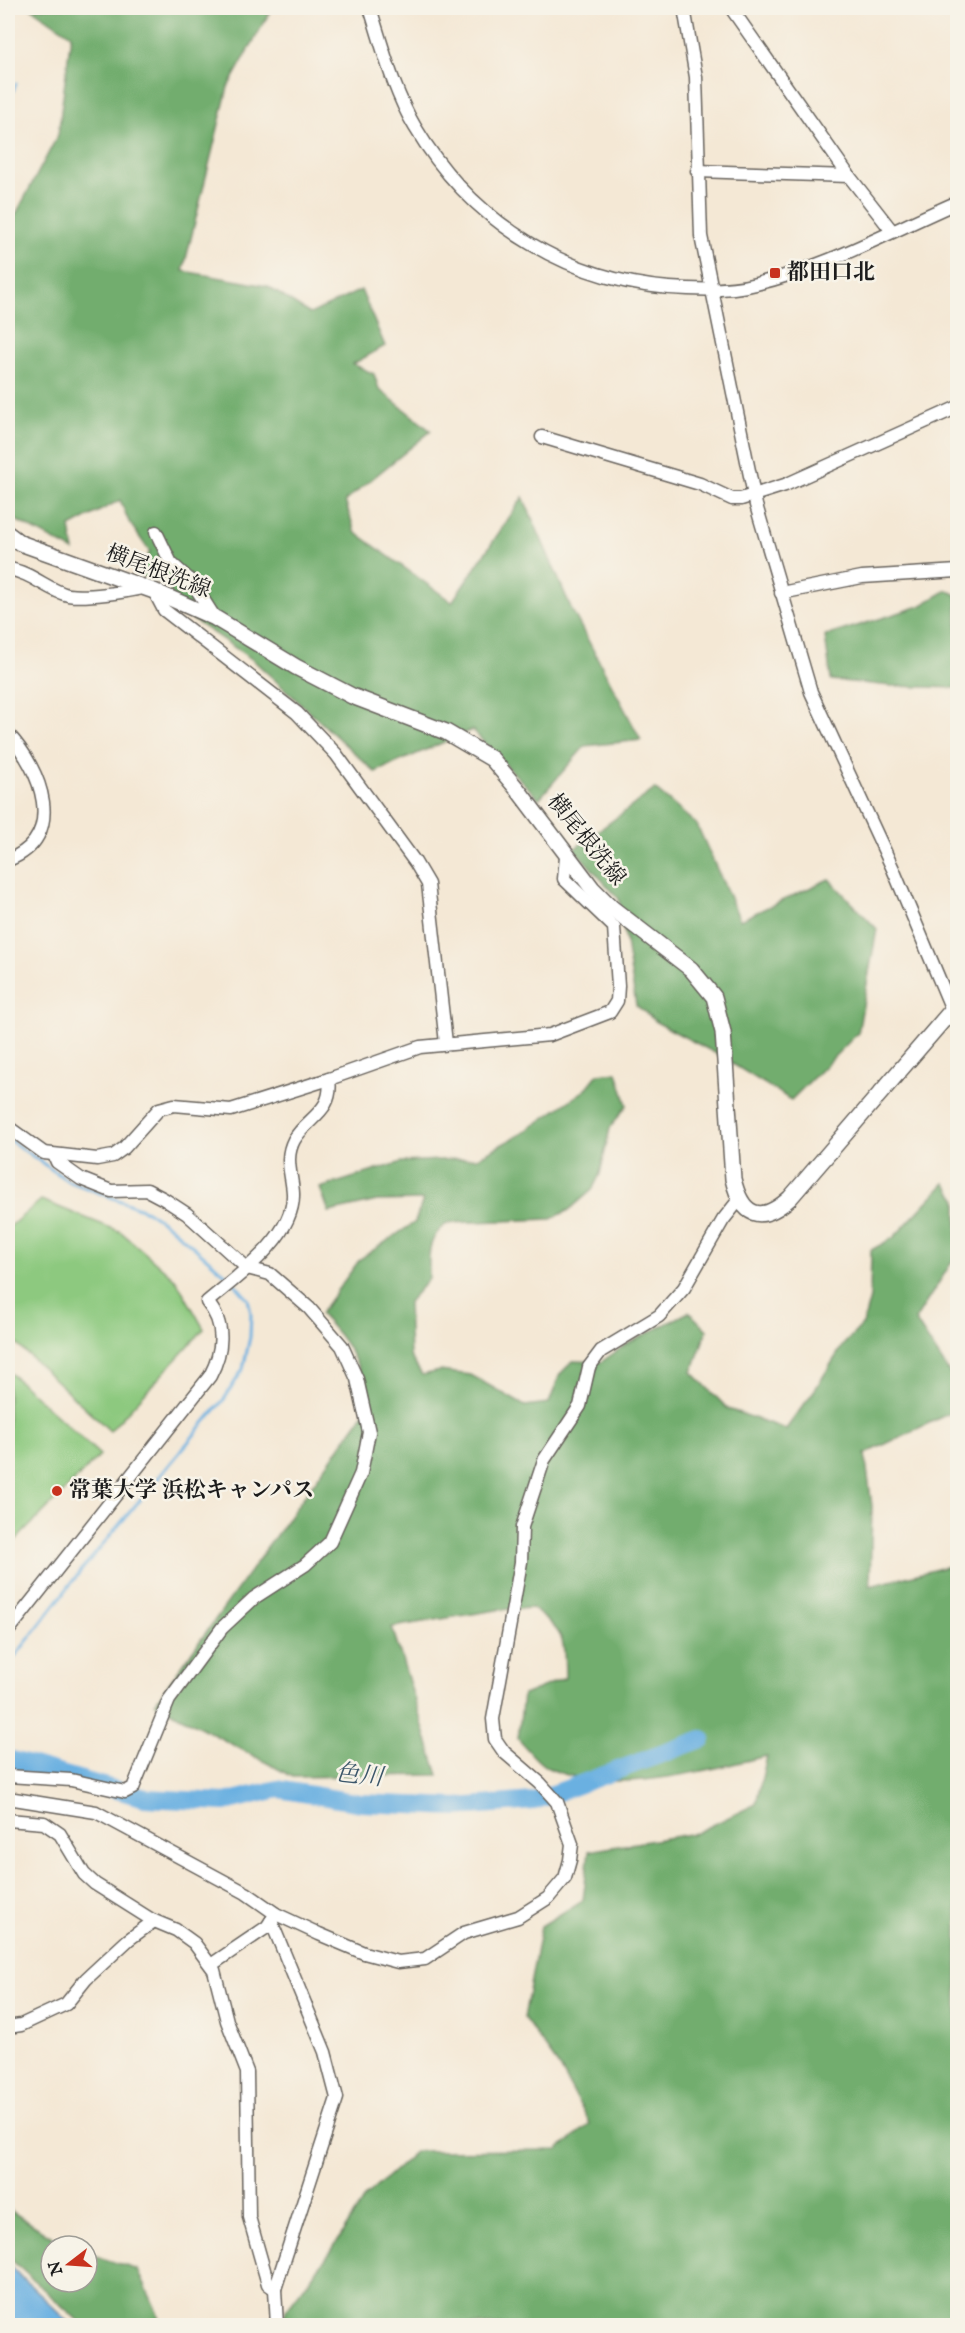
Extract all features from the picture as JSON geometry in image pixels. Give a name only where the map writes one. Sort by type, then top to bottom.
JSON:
[{"type":"main road","name":"横尾根洗線","points":[[8,534],[38,550],[148,590],[215,618],[296,667],[352,696],[446,732],[492,759],[518,790],[566,857],[612,908],[691,969],[714,997],[723,1032],[733,1179],[738,1201]]},
{"type":"main road","points":[[738,1201],[751,1211],[760,1214],[776,1211],[955,1012]]},
{"type":"street","points":[[370,8],[396,89],[414,126],[438,161],[484,211],[538,247],[575,267],[621,282],[665,288],[711,290],[753,285],[809,270],[957,202]]},
{"type":"street","points":[[684,8],[696,76],[697,171],[701,236],[754,496],[811,692],[893,869],[955,1012]]},
{"type":"street","points":[[731,8],[849,176],[892,231]]},
{"type":"street","points":[[697,171],[849,176]]},
{"type":"street","points":[[542,437],[700,484],[732,499],[754,496],[785,485],[957,407]]},
{"type":"street","points":[[156,532],[171,563],[192,582],[215,618]]},
{"type":"street","points":[[8,569],[35,578],[68,595],[117,594],[148,590],[164,610],[297,712],[336,754],[415,861],[428,884],[446,1043]]},
{"type":"street","points":[[781,593],[862,577],[957,571]]},
{"type":"street","points":[[8,735],[32,765],[39,784],[43,807],[42,827],[34,843],[20,855],[8,860]]},
{"type":"street","points":[[8,1127],[44,1153],[97,1159],[113,1156],[124,1148],[159,1108],[174,1105],[231,1110],[420,1047],[550,1035],[610,1012],[617,1001],[614,927],[564,879],[566,857]]},
{"type":"street","points":[[8,1631],[210,1376],[219,1359],[221,1342],[217,1313],[207,1302],[262,1255],[289,1214],[293,1194],[288,1154],[296,1138],[320,1114],[327,1099],[329,1079]]},
{"type":"street","points":[[8,1776],[71,1780],[125,1792],[133,1788],[168,1700],[222,1628],[254,1599],[320,1553],[330,1542],[362,1473],[369,1432],[364,1403],[348,1356],[317,1317],[270,1274],[247,1268],[187,1214],[164,1199],[147,1190],[111,1191],[81,1179],[57,1162],[54,1155]]},
{"type":"street","points":[[8,1798],[96,1812],[246,1893],[273,1918],[363,1953],[398,1962],[425,1959],[464,1933],[518,1917],[548,1898],[565,1878],[573,1844],[557,1802],[540,1783],[504,1752],[495,1739],[494,1719],[521,1562],[522,1527],[544,1460],[580,1406],[589,1367],[601,1351],[659,1316],[684,1288],[723,1220],[738,1201]]},
{"type":"street","points":[[8,1820],[44,1822],[60,1834],[84,1874],[94,1884],[154,1921],[176,1930],[194,1943],[214,1970],[227,2021],[247,2072],[249,2217],[268,2284],[275,2289]]},
{"type":"street","points":[[211,1965],[267,1927],[273,1918]]},
{"type":"street","points":[[273,1918],[325,2052],[337,2098],[275,2289],[277,2325]]},
{"type":"street","points":[[8,2027],[21,2025],[66,2004],[86,1979],[128,1940],[154,1921]]},
{"type":"green space","points":[[31,8],[272,8],[228,87],[183,271],[267,286],[310,314],[361,290],[385,346],[353,364],[374,374],[379,389],[431,431],[345,501],[355,532],[452,602],[523,497],[572,610],[641,740],[585,746],[539,799],[472,730],[375,772],[253,660],[192,619],[163,583],[136,574],[150,552],[129,522],[120,500],[70,527],[74,551],[8,516],[8,229],[58,135],[71,35]]},
{"type":"green space","points":[[947,590],[957,595],[957,688],[891,686],[831,680],[825,636],[920,606]]},
{"type":"green space","points":[[655,789],[697,825],[740,920],[829,879],[877,929],[858,1033],[791,1100],[715,1053],[658,1023],[636,1005],[619,899],[574,849]]},
{"type":"green space","points":[[617,1072],[627,1105],[610,1128],[600,1174],[592,1190],[569,1210],[551,1219],[447,1223],[435,1235],[430,1248],[429,1279],[408,1302],[410,1356],[422,1375],[440,1371],[471,1375],[525,1406],[549,1403],[560,1374],[573,1361],[601,1362],[627,1344],[689,1312],[707,1330],[692,1372],[728,1409],[786,1429],[816,1388],[843,1345],[863,1324],[870,1298],[871,1250],[893,1238],[945,1183],[957,1200],[957,1254],[915,1320],[956,1383],[956,1410],[865,1454],[872,1506],[870,1586],[957,1564],[957,2325],[282,2325],[286,2310],[330,2253],[365,2197],[416,2151],[558,2150],[590,2124],[560,2068],[524,2018],[541,1926],[583,1900],[589,1851],[696,1833],[756,1804],[767,1756],[686,1774],[628,1781],[573,1776],[540,1763],[518,1739],[523,1695],[565,1678],[564,1654],[561,1637],[557,1631],[532,1608],[497,1610],[392,1627],[438,1775],[293,1777],[155,1703],[370,1405],[358,1366],[352,1355],[339,1335],[320,1314],[360,1259],[415,1222],[423,1200],[377,1201],[329,1212],[320,1188],[402,1162],[477,1158],[521,1134],[585,1090],[598,1074]]},
{"type":"green space","points":[[41,1200],[121,1232],[176,1280],[204,1329],[110,1431],[8,1336],[8,1228]]},
{"type":"green space","points":[[8,1371],[100,1455],[8,1548]]},
{"type":"green space","points":[[8,2209],[47,2234],[39,2234],[39,2285],[8,2257]]},
{"type":"green space","points":[[99,2257],[138,2270],[163,2325],[83,2325],[49,2294],[99,2294]]},
{"type":"water","points":[[8,2264],[72,2325],[8,2325]]},
{"type":"waterway","points":[[8,103],[16,84]]},
{"type":"waterway","points":[[8,1139],[68,1181],[147,1211],[169,1226],[230,1278]]},
{"type":"waterway","points":[[8,1666],[79,1573],[225,1398],[243,1369],[250,1337],[251,1313],[248,1299],[234,1283]]},
{"type":"waterway","name":"色川","points":[[8,1759],[145,1798],[225,1802],[278,1789],[361,1803],[457,1807],[534,1801],[702,1739]]},
{"type":"place","name":"都田口北","points":[[775,273]]},
{"type":"place","name":"常葉大学 浜松キャンパス","points":[[57,1491]]}]
